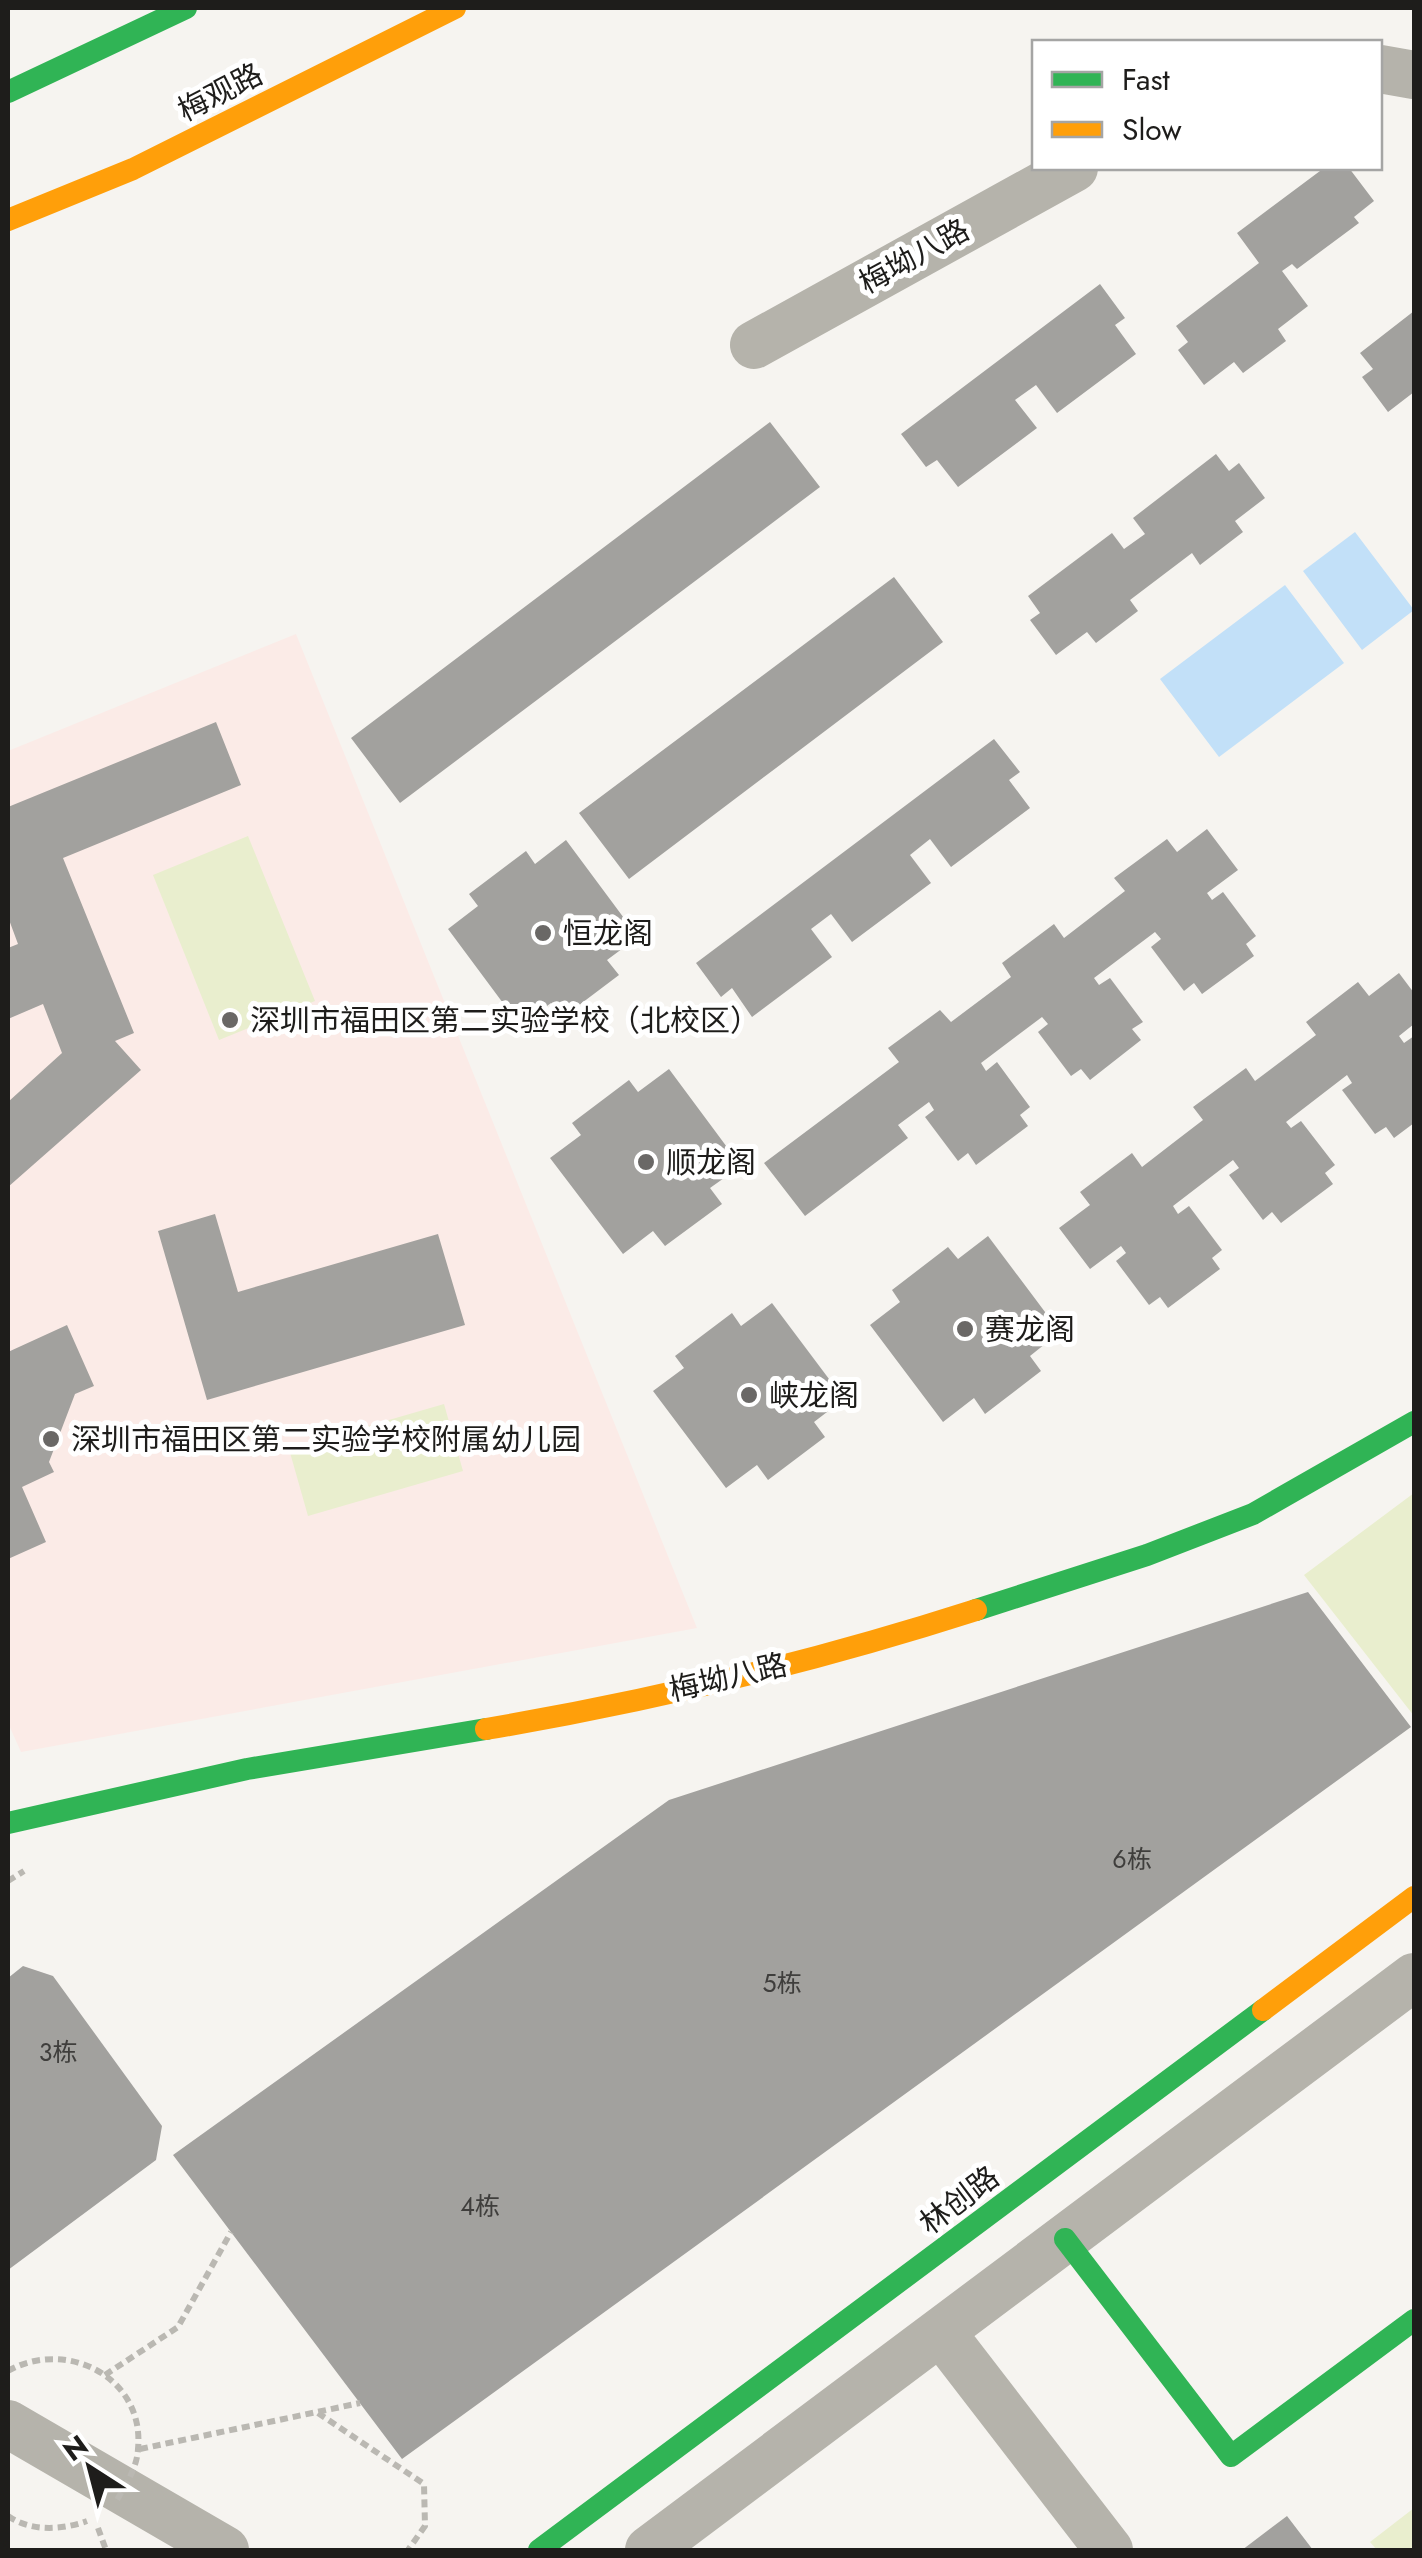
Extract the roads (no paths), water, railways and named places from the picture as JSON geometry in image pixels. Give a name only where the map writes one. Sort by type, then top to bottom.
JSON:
[{"type":"main road","points":[[8,92],[186,8]]},
{"type":"main road","name":"梅观路","points":[[8,220],[134,170],[458,8]]},
{"type":"main road","name":"梅坳八路","points":[[8,1823],[247,1770],[579,1713],[874,1643],[1147,1556],[1253,1514],[1414,1422]]},
{"type":"main road","name":"林创路","points":[[539,2550],[1414,1897]]},
{"type":"main road","points":[[1066,2239],[1231,2456],[1414,2320]]},
{"type":"street","points":[[1382,69],[1414,75]]},
{"type":"street","name":"梅坳八路","points":[[754,345],[1070,170]]},
{"type":"street","points":[[649,2550],[1414,1977]]},
{"type":"street","points":[[941,2332],[1109,2550]]},
{"type":"street","points":[[8,2424],[224,2550]]},
{"type":"water","points":[[1355,532],[1414,610],[1362,650],[1303,571]]},
{"type":"water","points":[[1285,585],[1344,663],[1219,757],[1160,679]]},
{"type":"place","name":"恒龙阁","points":[[543,933]]},
{"type":"place","name":"深圳市福田区第二实验学校（北校区）","points":[[230,1020]]},
{"type":"place","name":"顺龙阁","points":[[646,1162]]},
{"type":"place","name":"赛龙阁","points":[[965,1329]]},
{"type":"place","name":"峡龙阁","points":[[749,1395]]},
{"type":"place","name":"深圳市福田区第二实验学校附属幼儿园","points":[[51,1439]]}]
